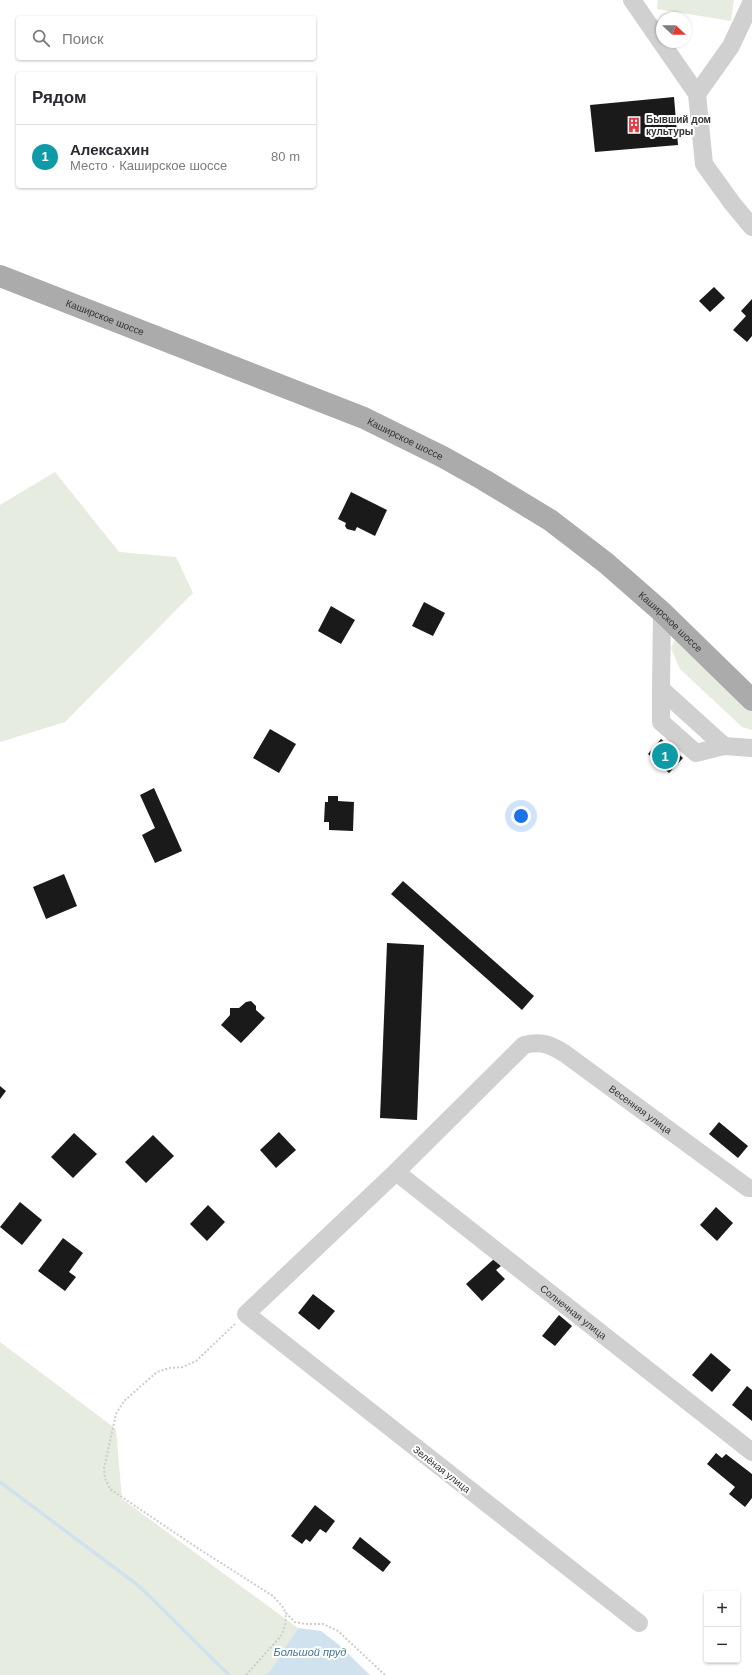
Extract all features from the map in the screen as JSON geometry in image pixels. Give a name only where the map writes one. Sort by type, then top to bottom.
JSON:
[{"type":"main road","name":"Каширское шоссе","points":[[0,276],[364,418],[443,457],[550,520],[606,563],[662,612],[752,700]]},
{"type":"street","points":[[632,0],[697,94],[704,164],[732,203],[752,227]]},
{"type":"street","points":[[697,94],[732,46],[752,1]]},
{"type":"street","points":[[662,612],[661,722],[696,753],[724,746],[752,748]]},
{"type":"street","points":[[661,689],[724,746]]},
{"type":"street","name":"Весенняя улица","points":[[396,1172],[524,1045],[535,1043],[550,1045],[564,1053],[748,1188],[752,1188]]},
{"type":"street","points":[[246,1314],[396,1172]]},
{"type":"street","name":"Солнечная улица","points":[[396,1172],[752,1452]]},
{"type":"street","name":"Зелёная улица","points":[[246,1314],[639,1623]]},
{"type":"path","points":[[246,1314],[196,1361],[183,1367],[169,1368],[157,1372],[124,1401],[116,1414],[104,1468],[105,1478],[110,1489],[196,1547],[273,1596],[295,1622],[305,1624],[323,1624],[338,1631],[385,1675]]},
{"type":"path","points":[[246,1675],[281,1636],[285,1626],[286,1613]]},
{"type":"shaded area","points":[[658,0],[734,0],[731,21],[692,15],[692,12],[676,12],[657,9]]},
{"type":"shaded area","points":[[55,472],[119,552],[176,557],[193,593],[65,722],[0,742],[0,505]]},
{"type":"shaded area","points":[[676,637],[752,712],[752,730],[742,727],[680,669],[671,648]]},
{"type":"shaded area","points":[[0,1342],[116,1429],[122,1499],[298,1628],[270,1671],[265,1675],[0,1675]]},
{"type":"water","name":"Большой пруд","points":[[298,1628],[321,1631],[338,1644],[370,1675],[265,1675],[270,1671]]},
{"type":"building","name":"Бывший дом культуры","points":[[674,97],[678,145],[595,152],[590,105]]},
{"type":"building","points":[[714,287],[725,298],[710,312],[699,301]]},
{"type":"building","points":[[752,299],[752,336],[747,342],[733,330],[746,316],[741,311]]},
{"type":"building","points":[[351,492],[387,510],[375,536],[357,527],[355,531],[347,529],[345,526],[346,523],[338,519]]},
{"type":"building","points":[[424,602],[445,613],[433,636],[412,626]]},
{"type":"building","points":[[331,606],[355,620],[341,644],[318,631]]},
{"type":"building","points":[[270,729],[296,744],[279,773],[253,758]]},
{"type":"building","points":[[661,739],[683,758],[669,773],[648,754]]},
{"type":"building","points":[[154,788],[182,851],[155,863],[142,835],[155,828],[140,795]]},
{"type":"building","points":[[328,796],[338,796],[338,801],[354,802],[353,831],[329,830],[329,822],[324,822],[325,802],[328,802]]},
{"type":"building","points":[[64,874],[77,906],[46,919],[33,887]]},
{"type":"building","points":[[403,881],[534,996],[522,1010],[391,894]]},
{"type":"building","points":[[387,943],[424,945],[417,1120],[380,1118]]},
{"type":"building","points":[[251,1001],[256,1006],[256,1010],[265,1018],[241,1043],[221,1025],[230,1015],[230,1008],[239,1008],[246,1002]]},
{"type":"building","points":[[0,1086],[6,1091],[0,1099]]},
{"type":"building","points":[[719,1122],[748,1146],[738,1158],[709,1134]]},
{"type":"building","points":[[279,1132],[296,1150],[276,1168],[260,1150]]},
{"type":"building","points":[[74,1133],[97,1154],[73,1178],[51,1157]]},
{"type":"building","points":[[153,1135],[174,1156],[146,1183],[125,1162]]},
{"type":"building","points":[[20,1202],[42,1220],[22,1245],[0,1227]]},
{"type":"building","points":[[208,1205],[225,1222],[207,1241],[190,1224]]},
{"type":"building","points":[[716,1207],[733,1223],[717,1241],[700,1225]]},
{"type":"building","points":[[63,1238],[83,1253],[69,1272],[76,1277],[65,1291],[38,1271]]},
{"type":"building","points":[[494,1259],[501,1266],[496,1270],[505,1279],[482,1301],[466,1284]]},
{"type":"building","points":[[313,1294],[335,1311],[319,1330],[298,1313]]},
{"type":"building","points":[[559,1315],[572,1326],[555,1346],[542,1336]]},
{"type":"building","points":[[711,1353],[731,1370],[712,1392],[692,1375]]},
{"type":"building","points":[[747,1386],[752,1390],[752,1421],[732,1405]]},
{"type":"building","points":[[716,1453],[722,1458],[726,1454],[752,1474],[752,1498],[745,1507],[729,1494],[735,1487],[707,1464]]},
{"type":"building","points":[[315,1505],[335,1521],[326,1533],[320,1529],[310,1542],[306,1539],[302,1544],[291,1536]]},
{"type":"building","points":[[360,1537],[391,1562],[383,1572],[352,1548]]},
{"type":"waterway","points":[[0,1482],[139,1586],[229,1675]]},
{"type":"place","name":"Бывший дом культуры","points":[[634,125]]},
{"type":"place","name":"Алексахин","points":[[665,756]]}]
